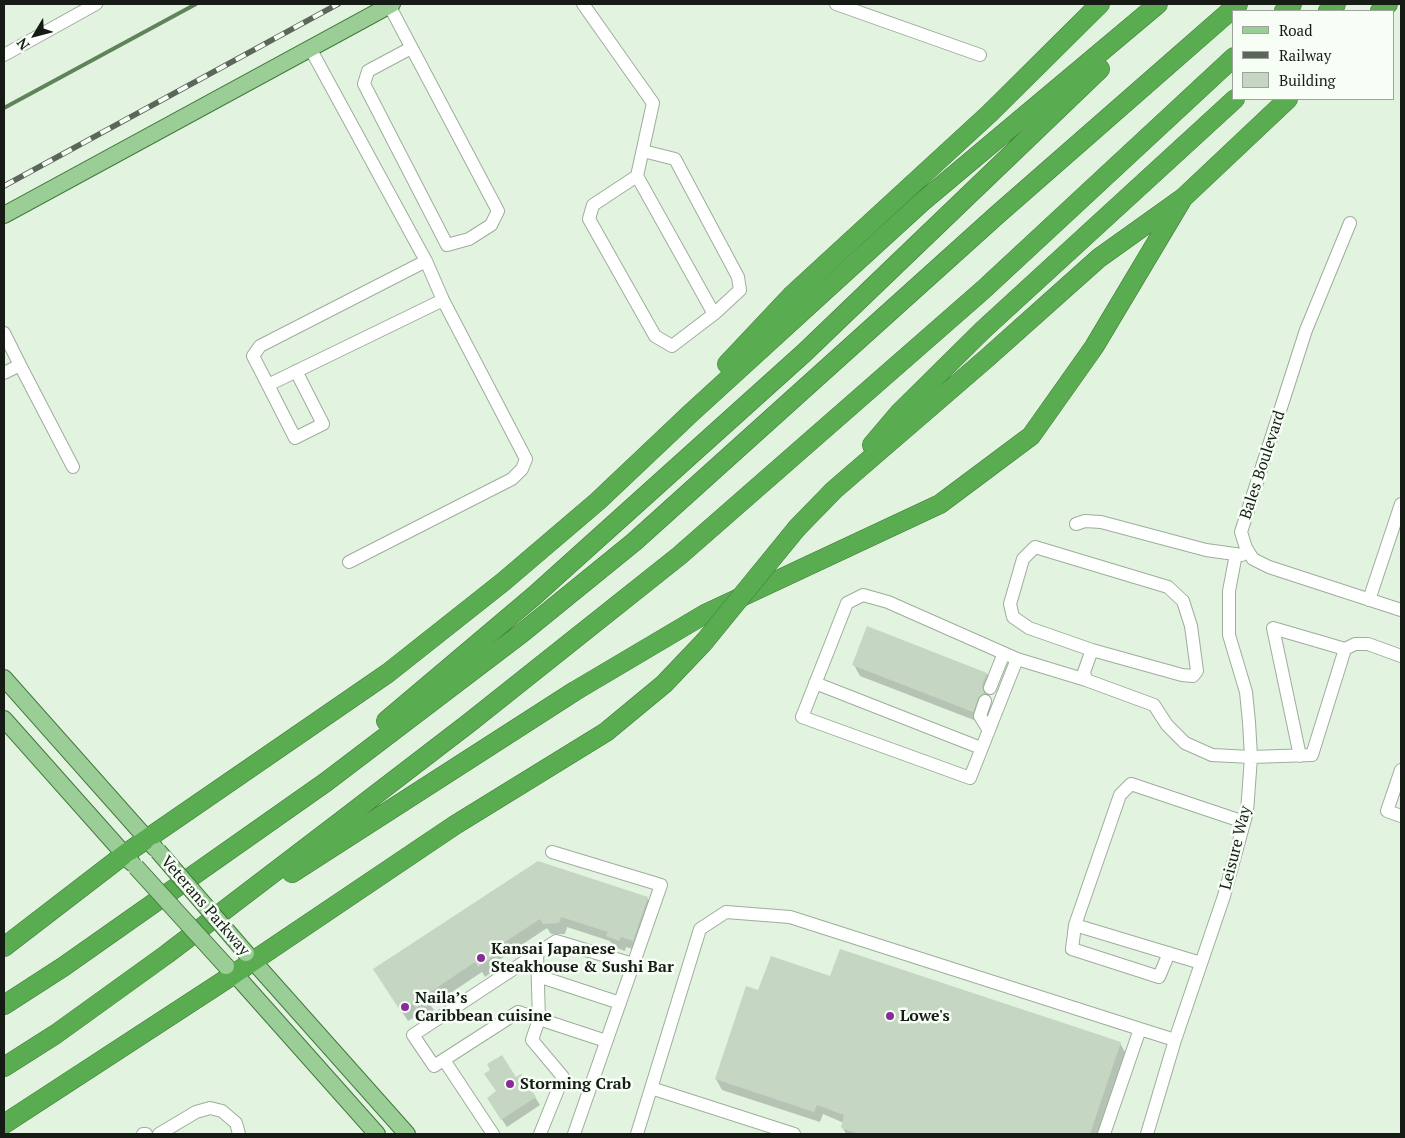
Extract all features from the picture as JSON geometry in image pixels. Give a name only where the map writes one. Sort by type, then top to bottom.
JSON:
[{"type":"highway","points":[[598,501],[792,295],[988,114],[1100,4]]},
{"type":"highway","points":[[4,947],[152,846],[388,673],[503,582],[598,501],[922,202],[1158,4]]},
{"type":"highway","points":[[268,822],[534,596],[804,353],[1168,4]]},
{"type":"highway","points":[[4,1005],[62,967],[268,822],[522,633],[634,542],[997,215],[1238,4]]},
{"type":"highway","points":[[4,1067],[56,1034],[167,954],[469,723],[679,556],[983,290],[1232,59]]},
{"type":"highway","points":[[4,1124],[230,970],[455,825],[606,732],[664,684],[704,642],[797,528],[834,490],[900,412],[984,329],[1234,100]]},
{"type":"highway","points":[[834,490],[1099,258],[1183,198],[1287,100]]},
{"type":"highway","points":[[167,954],[575,691],[705,614],[940,504],[1031,436],[1094,347],[1183,198]]},
{"type":"main road","points":[[4,215],[390,4]]},
{"type":"main road","name":"Veterans Parkway","points":[[4,678],[407,1134]]},
{"type":"main road","name":"Veterans Parkway","points":[[4,719],[377,1134]]},
{"type":"street","points":[[4,55],[96,4]]},
{"type":"street","points":[[390,4],[411,48],[498,211],[491,225],[469,240],[447,245],[364,84],[368,71],[411,48]]},
{"type":"street","points":[[584,4],[653,103],[637,176],[714,314]]},
{"type":"street","points":[[836,4],[980,55]]},
{"type":"street","points":[[310,48],[426,261],[443,300],[526,458],[522,469],[512,479],[349,562]]},
{"type":"street","points":[[637,176],[593,205],[589,219],[655,336],[672,346],[714,314],[740,290],[738,277],[675,159],[643,151]]},
{"type":"street","name":"Bales Boulevard","points":[[1254,559],[1246,548],[1242,532],[1246,514],[1306,330],[1350,223]]},
{"type":"street","points":[[296,371],[323,424],[295,438],[253,356],[260,346],[426,261]]},
{"type":"street","points":[[268,385],[443,300]]},
{"type":"street","points":[[4,333],[72,467]]},
{"type":"street","points":[[4,373],[20,365]]},
{"type":"street","points":[[1369,600],[1401,504]]},
{"type":"street","points":[[1076,524],[1086,521],[1102,522],[1206,550],[1236,554],[1254,559],[1269,567],[1401,610]]},
{"type":"street","points":[[1035,547],[1168,587],[1184,601],[1191,626],[1197,671],[1193,676],[1182,675],[1092,650],[1029,628],[1013,617],[1010,604],[1023,558],[1035,547]]},
{"type":"street","name":"Leisure Way","points":[[1147,1134],[1175,1040],[1224,896],[1244,822],[1251,757],[1246,692],[1229,635],[1229,591],[1236,554]]},
{"type":"street","points":[[1017,659],[970,778],[802,717],[847,603],[863,595],[888,602],[1017,659],[1086,680],[1154,705],[1167,725],[1185,743],[1212,755],[1251,757],[1312,755],[1345,649]]},
{"type":"street","points":[[1300,756],[1273,628],[1345,649],[1356,644],[1368,644],[1401,656]]},
{"type":"street","points":[[1086,680],[1084,672],[1092,650]]},
{"type":"street","points":[[990,688],[1004,653]]},
{"type":"street","points":[[815,683],[981,748]]},
{"type":"street","points":[[985,701],[980,716],[988,729]]},
{"type":"street","points":[[1401,770],[1387,811],[1401,816]]},
{"type":"street","points":[[1169,953],[1159,977],[1072,949],[1075,925],[1120,795],[1131,784],[1244,822]]},
{"type":"street","points":[[552,852],[661,885],[574,1134]]},
{"type":"street","points":[[637,1134],[700,928],[726,912],[790,917],[1175,1040]]},
{"type":"street","points":[[1075,925],[1201,963]]},
{"type":"street","points":[[606,1041],[518,1012],[434,1066],[413,1034],[556,941],[633,964]]},
{"type":"street","points":[[537,953],[539,1019],[532,1040],[563,1077],[540,1134]]},
{"type":"street","points":[[538,976],[620,1003]]},
{"type":"street","points":[[1104,1134],[1140,1029]]},
{"type":"street","points":[[444,1060],[493,1134]]},
{"type":"street","points":[[651,1088],[794,1134]]},
{"type":"street","points":[[159,1134],[196,1112],[210,1108],[222,1111],[236,1124],[239,1134]]},
{"type":"building","points":[[867,626],[987,673],[982,685],[984,693],[978,698],[973,712],[852,665]]},
{"type":"building","points":[[538,861],[648,897],[633,941],[621,937],[619,941],[606,936],[608,932],[561,917],[559,923],[543,924],[540,919],[488,953],[491,958],[478,967],[475,962],[426,995],[429,999],[416,1008],[413,1004],[401,1012],[373,969]]},
{"type":"building","name":"Lowe's","points":[[840,949],[1121,1042],[1090,1134],[859,1134],[841,1128],[844,1115],[817,1105],[814,1112],[715,1079],[746,986],[758,990],[771,956],[830,976]]},
{"type":"building","name":"Storming Crab","points":[[502,1055],[516,1077],[521,1074],[536,1097],[501,1120],[487,1098],[496,1091],[484,1074],[490,1070],[487,1064]]},
{"type":"waterway","points":[[4,108],[196,4]]},
{"type":"railway","points":[[4,186],[338,4]]},
{"type":"place","name":"Kansai Japanese Steakhouse & Sushi Bar","points":[[481,958]]},
{"type":"place","name":"Naila’s Caribbean cuisine","points":[[405,1007]]},
{"type":"place","name":"Lowe's","points":[[890,1016]]},
{"type":"place","name":"Storming Crab","points":[[510,1084]]}]
